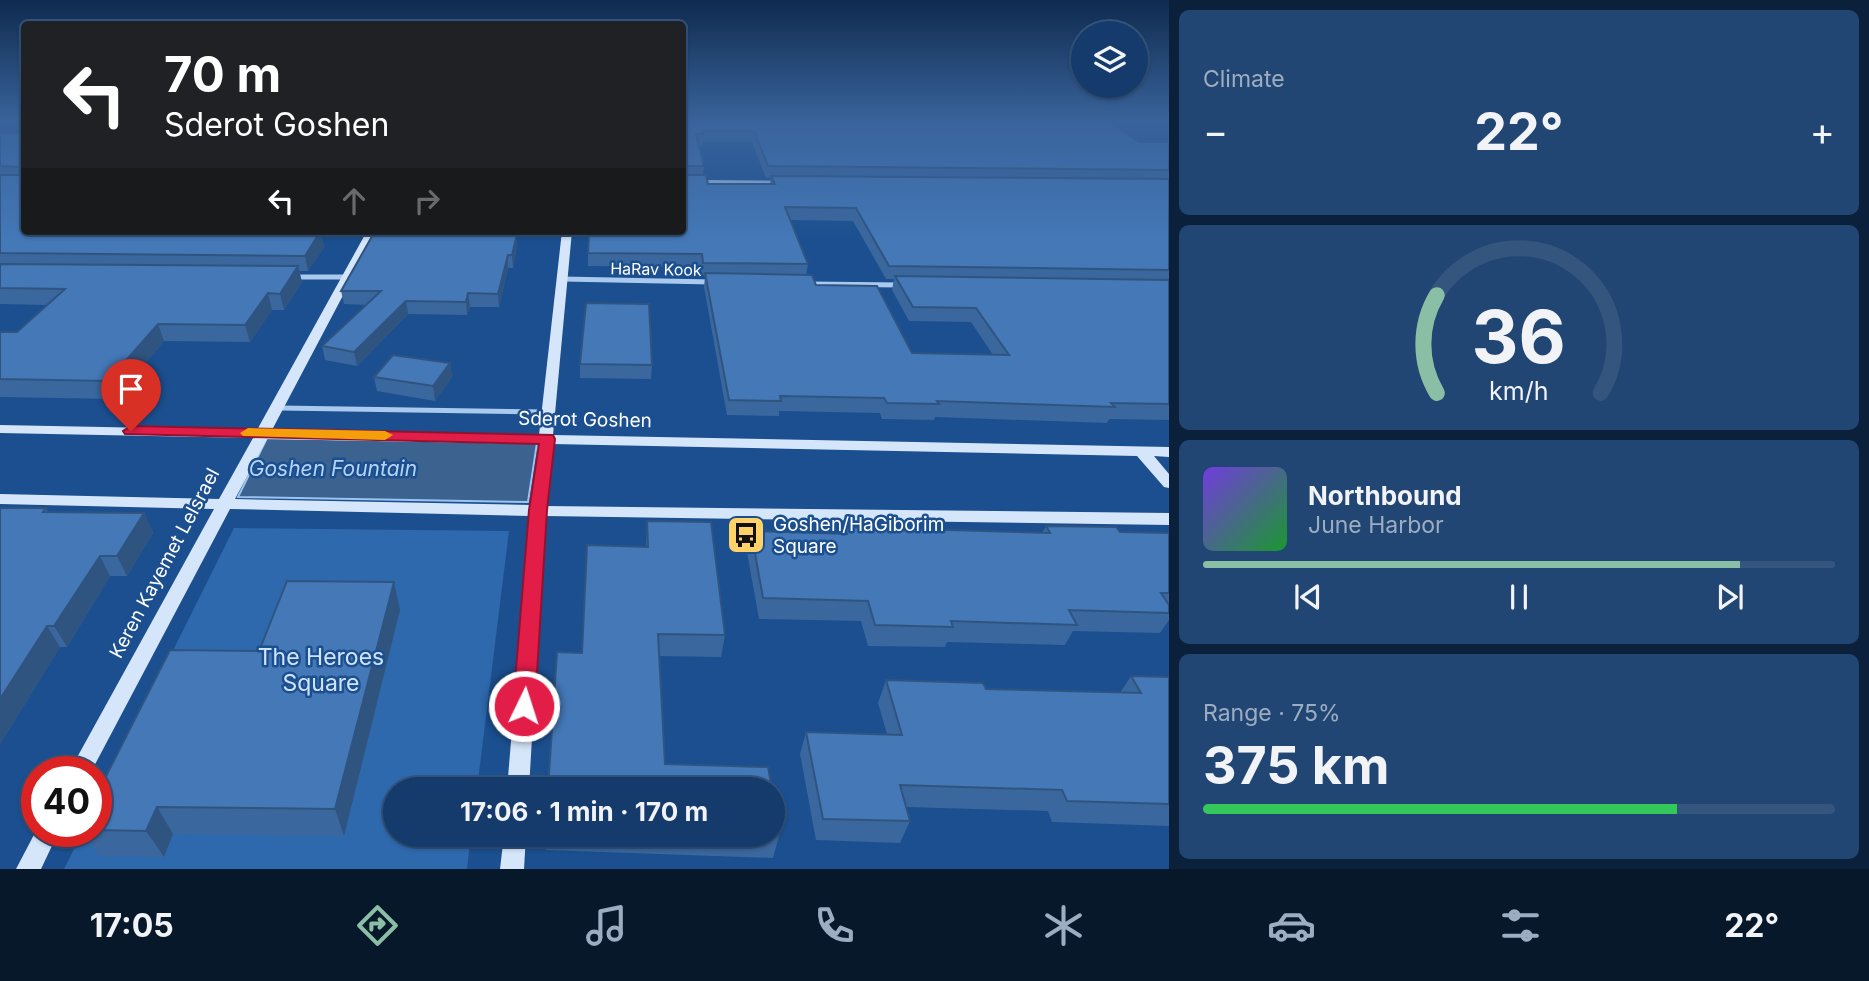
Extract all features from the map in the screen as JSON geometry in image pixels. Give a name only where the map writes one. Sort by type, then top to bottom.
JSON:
[{"type":"street","points":[[686,182],[794,183]]},
{"type":"street","name":"Keren Kayemet LeIsrael","points":[[89,756],[370,235]]},
{"type":"street","points":[[519,777],[538,510],[567,235]]},
{"type":"street","points":[[278,276],[348,277]]},
{"type":"street","name":"HaRav Kook","points":[[562,279],[728,282]]},
{"type":"street","points":[[797,283],[907,285]]},
{"type":"street","name":"Sderot Goshen","points":[[0,429],[1169,452]]},
{"type":"street","points":[[1141,451],[1169,483]]},
{"type":"street","points":[[0,499],[1169,519]]},
{"type":"street","points":[[28,869],[40,847]]},
{"type":"street","points":[[512,869],[514,847]]},
{"type":"lane","points":[[275,408],[549,412]]},
{"type":"green space","name":"The Heroes Square","points":[[234,528],[509,531],[478,777],[383,777],[383,847],[470,847],[467,869],[64,869],[75,847],[112,847],[112,773]]},
{"type":"water","name":"Goshen Fountain","points":[[267,438],[537,443],[528,502],[238,497]]},
{"type":"building","points":[[0,161],[21,161],[21,167],[0,166]]},
{"type":"building","points":[[686,161],[703,161],[704,166],[686,166]]},
{"type":"building","points":[[766,161],[1169,161],[1169,170],[768,166]]},
{"type":"building","points":[[21,174],[21,235],[318,235],[305,256],[0,253],[0,175]]},
{"type":"building","points":[[686,175],[706,175],[708,184],[775,184],[771,176],[1169,179],[1169,270],[889,266],[856,208],[785,207],[808,264],[703,263],[702,254],[588,253],[589,235],[686,235]]},
{"type":"building","points":[[373,235],[517,235],[512,255],[508,255],[498,294],[468,293],[466,302],[406,301],[354,352],[322,346],[381,291],[341,291]]},
{"type":"building","points":[[0,264],[298,266],[280,294],[268,293],[245,325],[158,324],[108,381],[0,379],[0,332],[17,332],[65,289],[0,288]]},
{"type":"building","points":[[705,273],[812,275],[816,285],[877,286],[912,353],[1009,355],[976,308],[913,307],[895,276],[1169,280],[1169,404],[1111,403],[1115,407],[937,401],[939,404],[887,403],[884,398],[780,396],[781,401],[729,400]]},
{"type":"building","points":[[586,303],[649,304],[652,365],[580,364]]},
{"type":"building","points":[[393,355],[450,363],[433,386],[374,377]]},
{"type":"building","points":[[0,508],[46,508],[43,512],[144,513],[117,556],[100,556],[54,626],[47,626],[0,699]]},
{"type":"building","points":[[647,521],[711,522],[725,635],[658,634],[665,764],[768,767],[770,777],[549,777],[557,652],[582,653],[587,545],[648,547]]},
{"type":"building","points":[[1046,526],[1116,527],[1120,532],[1169,533],[1169,593],[1161,593],[1169,605],[1169,613],[1069,610],[1077,625],[951,621],[953,627],[875,625],[868,601],[763,598],[751,531],[847,534],[845,527],[1050,533]]},
{"type":"building","points":[[287,581],[394,582],[335,809],[157,807],[146,831],[112,830],[112,764],[170,650],[259,651]]},
{"type":"building","points":[[1131,676],[1169,677],[1169,804],[1067,801],[1062,790],[900,785],[910,821],[823,819],[806,732],[902,735],[886,680],[983,683],[986,689],[1141,693]]},
{"type":"slow traffic","points":[[248,433],[385,435]]},
{"type":"place","name":"Goshen/HaGiborim Square","points":[[746,535]]},
{"type":"route","points":[[131,431],[547,439],[538,510],[524,706]]}]
